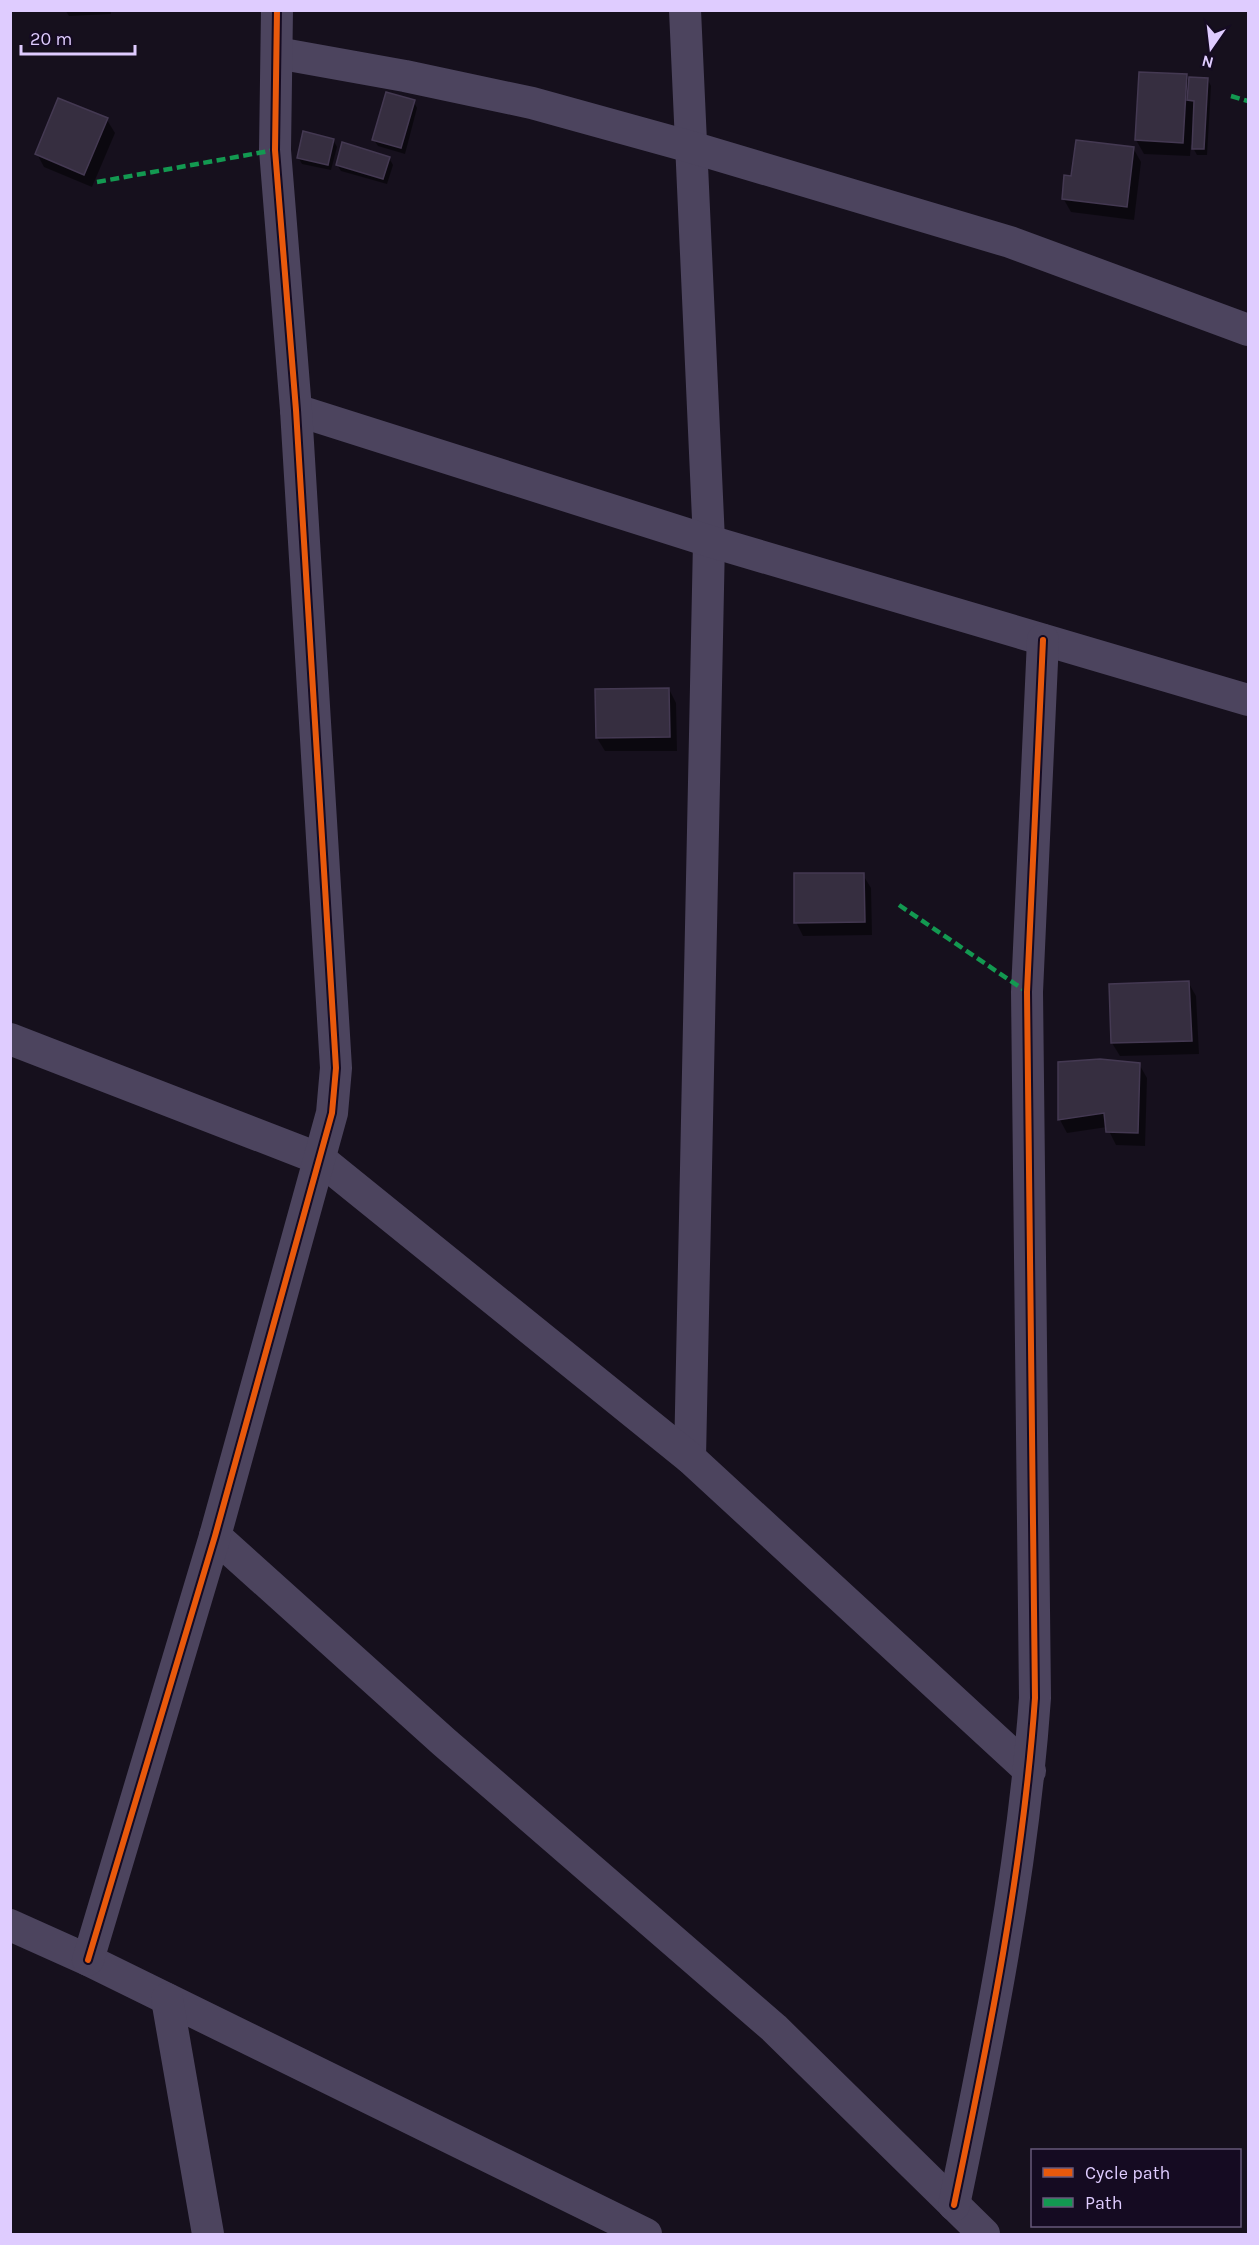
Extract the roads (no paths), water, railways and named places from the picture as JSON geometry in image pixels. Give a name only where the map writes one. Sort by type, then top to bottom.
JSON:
[{"type":"street","points":[[88,1960],[215,1536],[332,1113],[336,1068],[296,410],[275,150],[277,10]]},
{"type":"street","points":[[685,10],[709,541],[690,1458]]},
{"type":"street","points":[[277,53],[405,76],[532,104],[691,147],[1010,242],[1248,330]]},
{"type":"street","points":[[296,410],[709,541],[1248,700]]},
{"type":"street","points":[[954,2205],[1010,1919],[1030,1771],[1035,1698],[1027,992],[1042,640]]},
{"type":"street","points":[[10,1039],[320,1159],[690,1458],[1030,1771]]},
{"type":"street","points":[[215,1536],[444,1742],[774,2028],[984,2235]]},
{"type":"street","points":[[10,1925],[88,1960],[646,2235]]},
{"type":"street","points":[[167,1999],[208,2235]]}]
